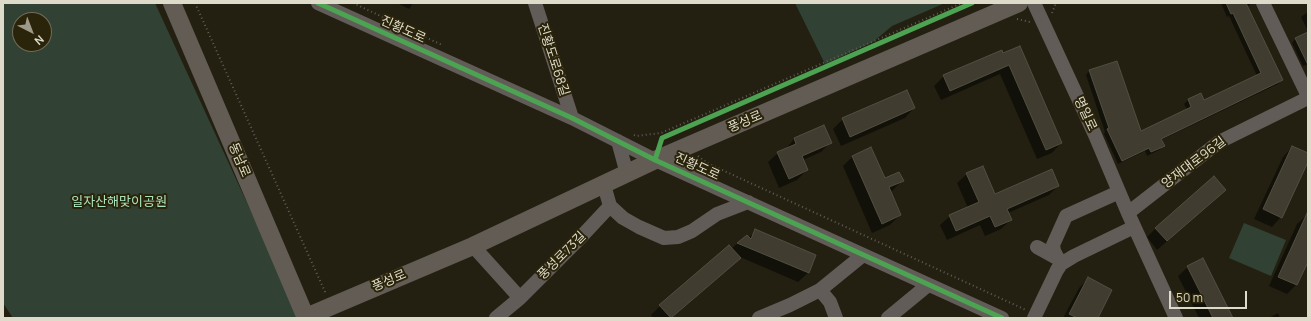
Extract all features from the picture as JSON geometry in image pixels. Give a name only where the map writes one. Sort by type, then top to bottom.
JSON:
[{"type":"main road","name":"동남로","points":[[175,7],[306,317]]},
{"type":"main road","name":"풍성로","points":[[306,317],[473,246],[655,160],[1017,11]]},
{"type":"street","name":"진황도로","points":[[318,3],[572,118],[655,160],[1002,318]]},
{"type":"street","name":"진황도로68길","points":[[535,3],[572,118]]},
{"type":"street","name":"명일로","points":[[1034,3],[1095,135],[1134,227],[1176,318]]},
{"type":"street","points":[[1263,3],[1308,97]]},
{"type":"street","name":"양재대로96길","points":[[1128,213],[1219,142],[1308,97]]},
{"type":"street","points":[[618,141],[627,174]]},
{"type":"street","points":[[604,185],[610,206],[639,228],[664,238],[678,237],[717,214],[748,202]]},
{"type":"street","points":[[1035,316],[1057,270],[1059,261],[1054,252],[1053,245],[1066,216],[1119,192]]},
{"type":"street","name":"풍성로73길","points":[[496,318],[520,298],[582,237],[610,206]]},
{"type":"street","points":[[1059,261],[1074,256],[1134,227]]},
{"type":"street","points":[[473,246],[520,298]]},
{"type":"street","points":[[1037,247],[1059,261]]},
{"type":"street","points":[[762,318],[820,290],[863,255]]},
{"type":"street","points":[[888,318],[928,285]]},
{"type":"street","points":[[820,290],[830,302],[836,318]]},
{"type":"path","points":[[195,3],[331,306]]},
{"type":"path","points":[[353,3],[446,46]]},
{"type":"path","points":[[1055,19],[1052,12],[1056,3]]},
{"type":"path","points":[[629,133],[636,136],[661,133],[964,5]]},
{"type":"path","points":[[662,138],[964,5]]},
{"type":"path","points":[[1017,11],[1035,24]]},
{"type":"path","points":[[695,153],[707,163],[1035,316]]},
{"type":"green space","name":"일자산해맞이공원","points":[[3,3],[155,3],[300,318],[13,318],[3,303]]},
{"type":"green space","points":[[795,3],[945,3],[892,26],[873,42],[825,64]]},
{"type":"green space","points":[[1244,223],[1286,240],[1271,276],[1229,258]]},
{"type":"building","points":[[1226,3],[1246,3],[1283,80],[1161,139],[1165,146],[1151,152],[1149,148],[1122,161],[1107,129],[1109,128],[1089,70],[1117,61],[1141,131],[1191,107],[1188,99],[1201,93],[1204,100],[1261,73],[1233,13],[1231,14]]},
{"type":"building","points":[[1308,32],[1308,65],[1295,38]]},
{"type":"building","points":[[1020,46],[1062,143],[1046,150],[1009,65],[950,91],[943,75],[1002,50],[1003,53]]},
{"type":"building","points":[[907,90],[915,108],[850,137],[842,118]]},
{"type":"building","points":[[824,125],[832,143],[802,156],[808,170],[789,179],[777,152],[796,144],[794,138]]},
{"type":"building","points":[[1292,146],[1308,153],[1308,162],[1282,218],[1263,209]]},
{"type":"building","points":[[871,147],[885,178],[899,172],[904,181],[889,187],[901,215],[882,224],[852,156]]},
{"type":"building","points":[[983,166],[995,194],[1052,169],[1059,186],[1007,209],[1012,220],[995,227],[990,216],[956,231],[949,215],[979,202],[966,173]]},
{"type":"building","points":[[1214,176],[1226,190],[1167,241],[1155,228]]},
{"type":"building","points":[[1308,211],[1308,262],[1297,285],[1278,277]]},
{"type":"building","points":[[755,229],[816,255],[809,273],[737,243],[747,235],[751,239]]},
{"type":"building","points":[[729,245],[741,258],[671,318],[659,305]]},
{"type":"building","points":[[1203,258],[1233,318],[1213,318],[1187,266]]},
{"type":"building","points":[[1088,277],[1112,290],[1098,318],[1077,318],[1069,314]]},
{"type":"cycle path","points":[[318,3],[572,118],[655,160],[1002,318]]},
{"type":"cycle path","points":[[655,160],[662,138],[972,3]]}]
